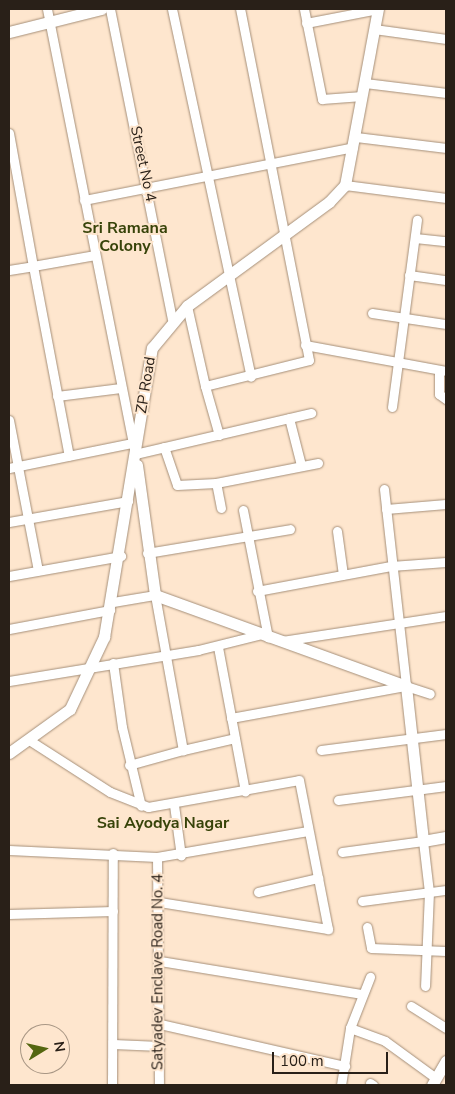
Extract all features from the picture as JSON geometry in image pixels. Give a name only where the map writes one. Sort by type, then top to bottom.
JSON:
[{"type":"street","points":[[47,9],[134,449],[147,553],[183,750]]},
{"type":"street","name":"Street No 4","points":[[110,9],[148,186],[172,319]]},
{"type":"street","points":[[172,9],[250,377]]},
{"type":"street","points":[[205,386],[250,377],[309,360],[240,9]]},
{"type":"street","points":[[304,9],[322,99],[362,96]]},
{"type":"street","points":[[306,23],[378,9],[345,185],[446,198]]},
{"type":"street","points":[[9,32],[50,24],[93,10]]},
{"type":"street","points":[[374,29],[446,39]]},
{"type":"street","points":[[365,83],[446,93]]},
{"type":"street","points":[[9,133],[69,456]]},
{"type":"street","points":[[84,200],[207,173],[269,162],[354,142],[446,148]]},
{"type":"street","name":"ZP Road","points":[[9,753],[70,709],[93,665],[112,606],[121,556],[134,449],[152,348],[172,319],[284,233],[329,202],[345,185]]},
{"type":"street","points":[[392,407],[417,220]]},
{"type":"street","points":[[415,238],[446,241]]},
{"type":"street","points":[[9,270],[95,255]]},
{"type":"street","points":[[409,275],[446,280]]},
{"type":"street","points":[[188,306],[205,386],[219,435]]},
{"type":"street","points":[[372,313],[446,324]]},
{"type":"street","points":[[305,345],[443,371],[439,394],[446,399]]},
{"type":"street","points":[[58,396],[121,388]]},
{"type":"street","points":[[13,467],[69,456],[164,447],[311,413]]},
{"type":"street","points":[[289,418],[301,464]]},
{"type":"street","points":[[9,420],[13,467],[27,518],[38,570]]},
{"type":"street","points":[[164,447],[177,485],[216,483],[318,462]]},
{"type":"street","points":[[216,483],[221,508]]},
{"type":"street","points":[[384,490],[429,892],[425,986]]},
{"type":"street","points":[[9,522],[128,500]]},
{"type":"street","points":[[386,509],[446,504]]},
{"type":"street","points":[[243,510],[263,637]]},
{"type":"street","points":[[147,553],[290,529]]},
{"type":"street","points":[[337,531],[343,575]]},
{"type":"street","points":[[9,576],[121,556]]},
{"type":"street","points":[[257,591],[391,566],[446,562]]},
{"type":"street","points":[[9,629],[155,595],[263,637],[282,641],[430,694]]},
{"type":"street","points":[[282,641],[446,616]]},
{"type":"street","points":[[9,680],[263,637]]},
{"type":"street","points":[[218,646],[245,791]]},
{"type":"street","points":[[113,663],[129,765],[141,806]]},
{"type":"street","points":[[231,718],[406,686]]},
{"type":"street","points":[[320,750],[446,734]]},
{"type":"street","points":[[129,765],[235,738]]},
{"type":"street","points":[[29,740],[110,792],[141,806],[174,805],[299,780],[328,929],[158,902]]},
{"type":"street","points":[[338,800],[446,786]]},
{"type":"street","points":[[174,805],[181,856]]},
{"type":"street","points":[[157,856],[181,856],[308,831]]},
{"type":"street","points":[[342,852],[446,838]]},
{"type":"street","name":"Satyadev Enclave Road No. 4","points":[[9,850],[157,856],[160,961],[158,1085]]},
{"type":"street","points":[[112,1085],[113,853]]},
{"type":"street","points":[[258,892],[318,878]]},
{"type":"street","points":[[362,901],[446,890]]},
{"type":"street","points":[[9,914],[113,911]]},
{"type":"street","points":[[367,927],[371,948],[446,951]]},
{"type":"street","points":[[160,961],[362,994]]},
{"type":"street","points":[[341,1085],[350,1028],[370,976]]},
{"type":"street","points":[[411,1006],[446,1028]]},
{"type":"street","points":[[160,1024],[344,1066]]},
{"type":"street","points":[[350,1028],[385,1041],[434,1082],[446,1061]]},
{"type":"street","points":[[113,1044],[160,1046]]},
{"type":"district","name":"Sri Ramana Colony","points":[[125,237]]},
{"type":"district","name":"Sai Ayodya Nagar","points":[[163,823]]}]
